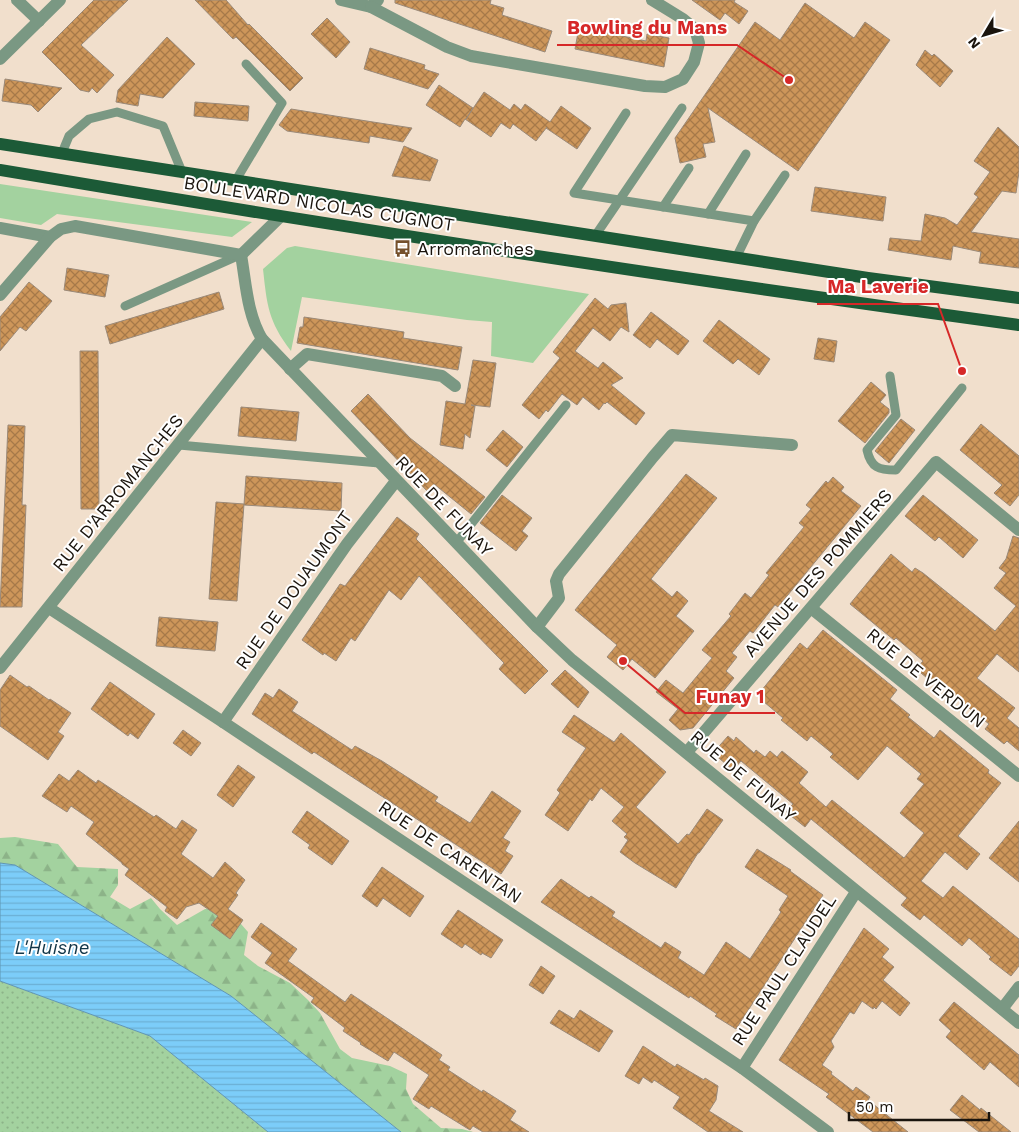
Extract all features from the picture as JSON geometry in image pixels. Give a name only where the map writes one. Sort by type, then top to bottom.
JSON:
[{"type":"main road","name":"BOULEVARD NICOLAS CUGNOT","points":[[0,144],[868,278],[1019,298]]},
{"type":"main road","name":"BOULEVARD NICOLAS CUGNOT","points":[[0,170],[280,217],[866,305],[1019,325]]},
{"type":"street","points":[[17,0],[39,22]]},
{"type":"street","points":[[0,59],[60,0]]},
{"type":"street","points":[[341,0],[374,4],[447,47],[471,56],[646,86],[665,87],[683,78],[694,62],[699,42],[695,29],[683,19],[652,0]]},
{"type":"street","points":[[0,295],[50,237],[61,229],[75,226],[241,255],[280,217]]},
{"type":"street","points":[[0,228],[50,237]]},
{"type":"street","name":"RUE DE FUNAY","points":[[241,255],[251,313],[262,339],[536,627],[594,678],[688,752],[856,892],[1019,1023]]},
{"type":"street","name":"RUE D'ARROMANCHES","points":[[0,668],[262,339]]},
{"type":"street","points":[[290,369],[307,354],[442,376],[455,386]]},
{"type":"street","points":[[536,627],[559,598],[556,581],[559,574],[653,456],[672,436],[792,445]]},
{"type":"street","name":"AVENUE DES POMMIERS","points":[[688,752],[936,462],[1019,530]]},
{"type":"street","name":"RUE DE DOUAUMONT","points":[[223,722],[346,544],[396,481]]},
{"type":"street","name":"RUE DE CARENTAN","points":[[49,608],[742,1068],[828,1132]]},
{"type":"street","name":"RUE DE VERDUN","points":[[811,608],[1019,776]]},
{"type":"street","name":"RUE PAUL CLAUDEL","points":[[742,1068],[856,892]]},
{"type":"street","points":[[1002,1009],[1019,987]]},
{"type":"lane","name":"BOULEVARD NICOLAS CUGNOT","points":[[236,180],[282,103],[246,64]]},
{"type":"lane","points":[[595,236],[682,108]]},
{"type":"lane","points":[[62,154],[69,136],[89,119],[117,112],[163,126],[182,172]]},
{"type":"lane","points":[[626,113],[574,193],[754,221]]},
{"type":"lane","points":[[708,214],[746,154]]},
{"type":"lane","points":[[663,207],[689,168]]},
{"type":"lane","points":[[736,258],[754,221],[785,175]]},
{"type":"lane","points":[[126,306],[241,255]]},
{"type":"lane","points":[[890,376],[896,415],[867,450],[870,461],[883,470],[896,470],[962,388]]},
{"type":"lane","points":[[456,543],[566,405]]},
{"type":"lane","points":[[179,444],[379,463]]},
{"type":"green space","points":[[0,184],[252,222],[232,237],[57,214],[41,225],[0,218]]},
{"type":"green space","points":[[295,246],[589,294],[533,363],[491,356],[492,322],[302,297],[291,351],[277,331],[273,321],[266,293],[263,269],[287,248]]},
{"type":"green space","points":[[15,837],[58,844],[77,867],[118,869],[118,885],[110,897],[130,909],[151,898],[177,925],[205,909],[227,908],[248,932],[244,955],[258,966],[290,983],[308,1000],[320,1013],[340,1049],[352,1058],[390,1066],[407,1074],[406,1089],[413,1104],[441,1128],[462,1129],[473,1132],[401,1132],[231,996],[15,865],[0,863],[0,838]]},
{"type":"green space","points":[[0,981],[150,1036],[268,1132],[0,1132]]},
{"type":"water","name":"L'Huisne","points":[[0,863],[15,865],[231,996],[401,1132],[268,1132],[150,1036],[0,981]]},
{"type":"building","points":[[94,0],[128,0],[81,45],[114,75],[97,93],[92,88],[89,92],[80,90],[42,52]]},
{"type":"building","points":[[195,0],[226,0],[248,25],[303,78],[290,91],[236,37],[233,39]]},
{"type":"building","points":[[395,0],[491,0],[490,4],[504,8],[502,15],[552,31],[545,52],[395,3]]},
{"type":"building","points":[[692,0],[735,0],[734,2],[748,11],[739,24],[725,13],[720,20]]},
{"type":"building","points":[[805,3],[854,38],[865,22],[890,40],[798,171],[708,108],[715,142],[703,144],[706,157],[680,163],[675,138],[755,22],[780,40]]},
{"type":"building","points":[[327,18],[350,42],[336,58],[311,34]]},
{"type":"building","points":[[579,27],[646,41],[647,34],[669,38],[664,67],[575,49]]},
{"type":"building","points":[[167,37],[195,64],[163,98],[140,94],[138,106],[116,102],[118,90]]},
{"type":"building","points":[[370,48],[425,65],[424,69],[439,74],[428,89],[364,69]]},
{"type":"building","points":[[925,50],[932,56],[934,54],[953,71],[940,87],[916,65]]},
{"type":"building","points":[[5,79],[62,88],[38,112],[31,105],[2,101]]},
{"type":"building","points":[[439,85],[473,108],[466,119],[484,92],[510,110],[514,104],[521,110],[525,104],[550,122],[561,106],[591,128],[577,149],[546,128],[536,141],[513,124],[510,129],[501,123],[491,137],[465,119],[460,127],[426,105]]},
{"type":"building","points":[[195,102],[249,106],[248,121],[194,116]]},
{"type":"building","points":[[291,109],[412,128],[403,142],[370,136],[369,143],[287,131],[279,125]]},
{"type":"building","points":[[998,127],[1019,147],[1019,172],[1016,193],[1002,191],[971,232],[1019,239],[1019,268],[979,263],[981,252],[953,246],[951,260],[888,250],[890,238],[921,241],[925,214],[945,218],[957,225],[978,197],[974,194],[990,172],[974,161]]},
{"type":"building","points":[[404,146],[438,160],[430,181],[392,176]]},
{"type":"building","points":[[815,187],[886,197],[883,221],[811,211]]},
{"type":"building","points":[[67,268],[109,275],[105,297],[64,290]]},
{"type":"building","points":[[29,282],[52,301],[26,331],[20,327],[0,351],[0,317]]},
{"type":"building","points":[[219,292],[224,309],[110,344],[105,326]]},
{"type":"building","points":[[595,298],[608,309],[611,305],[626,303],[629,332],[621,327],[610,341],[593,328],[575,351],[598,368],[603,362],[623,378],[611,385],[645,413],[636,425],[607,402],[599,410],[583,397],[577,405],[562,394],[548,412],[546,410],[539,419],[522,405],[560,358],[553,352]]},
{"type":"building","points":[[651,312],[689,341],[678,355],[657,339],[650,348],[633,335]]},
{"type":"building","points":[[304,317],[404,332],[403,338],[462,347],[458,370],[297,343],[300,327],[303,327]]},
{"type":"building","points":[[719,320],[770,359],[759,375],[738,359],[733,364],[703,341]]},
{"type":"building","points":[[818,338],[837,341],[834,362],[814,359]]},
{"type":"building","points":[[80,351],[98,351],[99,509],[81,509]]},
{"type":"building","points":[[473,360],[496,363],[490,407],[471,405],[475,406],[470,438],[465,434],[463,449],[440,445],[446,401],[465,404]]},
{"type":"building","points":[[871,382],[886,395],[880,402],[889,409],[889,413],[865,443],[838,421]]},
{"type":"building","points":[[368,394],[410,438],[485,497],[471,514],[434,484],[427,491],[351,411]]},
{"type":"building","points":[[241,407],[299,412],[296,441],[238,436]]},
{"type":"building","points":[[901,419],[915,430],[889,463],[875,451]]},
{"type":"building","points":[[981,424],[1019,456],[1019,495],[1010,506],[994,493],[1002,485],[960,450]]},
{"type":"building","points":[[8,425],[25,426],[22,505],[26,505],[22,607],[0,607]]},
{"type":"building","points":[[503,430],[523,447],[507,467],[486,450]]},
{"type":"building","points":[[686,474],[717,498],[651,579],[672,597],[677,591],[688,601],[676,616],[694,631],[655,678],[632,659],[623,670],[607,657],[617,645],[575,610]]},
{"type":"building","points":[[246,476],[342,483],[341,511],[244,505]]},
{"type":"building","points":[[833,477],[844,487],[841,491],[861,506],[778,607],[775,605],[753,633],[750,631],[732,653],[737,657],[726,671],[734,678],[693,728],[680,730],[669,720],[678,709],[656,692],[666,680],[683,693],[712,658],[702,650],[731,616],[729,614],[745,593],[751,598],[769,575],[766,573],[804,527],[799,523],[811,509],[806,505],[826,481],[828,483]]},
{"type":"building","points":[[502,495],[532,518],[522,531],[528,536],[516,551],[480,523]]},
{"type":"building","points":[[923,495],[978,540],[963,558],[939,537],[935,541],[905,516]]},
{"type":"building","points":[[216,502],[244,504],[237,601],[209,599]]},
{"type":"building","points":[[397,517],[419,534],[416,539],[548,671],[525,694],[499,669],[504,663],[419,576],[401,600],[389,590],[355,641],[351,638],[336,661],[324,653],[323,655],[302,640],[340,584],[345,586]]},
{"type":"building","points":[[1013,536],[1019,538],[1019,672],[997,654],[977,678],[1015,708],[1007,718],[1019,728],[1019,751],[1007,741],[1004,744],[985,729],[989,724],[934,680],[932,682],[916,669],[923,661],[896,638],[894,640],[850,604],[891,554],[912,572],[915,568],[923,573],[995,631],[1016,606],[994,588],[1006,573],[999,568],[1006,559]]},
{"type":"building","points":[[159,617],[218,622],[215,651],[156,646]]},
{"type":"building","points":[[823,630],[897,690],[890,699],[910,715],[908,717],[934,738],[940,730],[989,770],[988,773],[1001,783],[958,836],[980,854],[967,870],[945,852],[921,881],[943,898],[953,886],[1019,939],[1019,966],[1011,976],[989,959],[991,957],[969,938],[962,946],[924,915],[920,920],[901,905],[907,898],[811,819],[805,827],[786,812],[793,804],[741,761],[733,770],[713,753],[728,736],[734,741],[736,737],[754,753],[756,750],[765,757],[770,751],[777,757],[782,751],[808,772],[799,783],[826,807],[832,800],[904,858],[924,833],[900,813],[924,784],[917,779],[921,774],[887,746],[858,780],[830,757],[833,754],[811,736],[807,741],[781,720],[783,718],[757,696],[800,643],[807,649]]},
{"type":"building","points":[[565,670],[589,692],[578,708],[551,684]]},
{"type":"building","points":[[10,675],[71,713],[58,732],[64,736],[48,760],[0,726],[0,690]]},
{"type":"building","points":[[110,682],[155,714],[138,739],[130,733],[128,736],[91,709]]},
{"type":"building","points":[[279,689],[298,702],[292,711],[352,750],[355,746],[382,761],[438,797],[435,801],[470,823],[492,791],[521,811],[503,838],[510,842],[505,851],[513,856],[501,874],[314,752],[312,754],[252,714],[265,693],[273,698]]},
{"type":"building","points":[[574,715],[614,742],[621,733],[666,772],[636,807],[678,844],[687,834],[689,835],[707,809],[723,820],[698,853],[676,888],[620,852],[628,840],[624,837],[627,834],[612,821],[624,807],[601,788],[592,801],[590,799],[568,831],[545,815],[560,793],[557,790],[586,748],[562,732]]},
{"type":"building","points":[[183,730],[201,743],[191,756],[173,743]]},
{"type":"building","points":[[238,765],[255,777],[233,807],[217,795]]},
{"type":"building","points":[[78,770],[96,783],[98,780],[154,817],[156,815],[176,829],[182,820],[197,830],[181,854],[213,878],[225,862],[245,880],[236,893],[238,895],[228,909],[243,920],[230,939],[211,925],[218,916],[199,903],[186,907],[177,919],[165,911],[167,907],[125,875],[129,869],[86,834],[94,822],[71,806],[67,812],[42,796],[59,774],[69,781]]},
{"type":"building","points":[[307,811],[349,841],[332,865],[308,848],[310,845],[292,832]]},
{"type":"building","points":[[1019,821],[1019,882],[989,858]]},
{"type":"building","points":[[757,849],[791,870],[823,895],[736,1029],[715,1016],[717,1014],[690,996],[689,998],[541,902],[561,879],[589,898],[591,896],[615,912],[612,916],[661,948],[665,942],[681,952],[678,958],[704,975],[726,942],[750,959],[781,912],[779,910],[788,896],[745,867]]},
{"type":"building","points":[[382,867],[424,896],[410,917],[383,898],[377,907],[362,896]]},
{"type":"building","points":[[458,910],[503,940],[491,958],[482,953],[481,955],[465,944],[462,948],[441,934]]},
{"type":"building","points":[[261,923],[297,949],[288,961],[345,1002],[351,994],[442,1055],[439,1060],[450,1067],[448,1070],[516,1111],[510,1120],[529,1132],[483,1132],[473,1126],[470,1130],[431,1106],[429,1109],[413,1099],[429,1075],[394,1052],[388,1061],[360,1044],[343,1031],[345,1028],[311,1002],[314,998],[265,963],[272,953],[251,937]]},
{"type":"building","points":[[864,928],[889,949],[882,957],[894,967],[883,980],[910,1003],[900,1016],[882,1001],[876,1009],[874,1007],[873,1009],[862,1001],[854,1014],[850,1012],[831,1041],[834,1047],[822,1065],[853,1091],[856,1087],[870,1097],[868,1100],[908,1132],[873,1132],[826,1097],[829,1094],[779,1060]]},
{"type":"building","points":[[541,966],[555,976],[543,994],[529,985]]},
{"type":"building","points":[[954,1002],[1019,1055],[1019,1087],[990,1062],[984,1070],[946,1037],[951,1031],[939,1020]]},
{"type":"building","points":[[559,1010],[574,1019],[580,1010],[613,1031],[599,1052],[550,1023]]},
{"type":"building","points":[[643,1046],[675,1067],[677,1064],[718,1086],[716,1100],[709,1111],[743,1132],[708,1132],[673,1108],[680,1097],[654,1080],[652,1083],[643,1077],[639,1084],[625,1076]]},
{"type":"building","points":[[962,1095],[1011,1132],[979,1132],[950,1110]]},
{"type":"place","name":"Bowling du Mans","points":[[789,80]]},
{"type":"place","name":"Arromanches","points":[[403,249]]},
{"type":"place","name":"Ma Laverie","points":[[962,371]]},
{"type":"place","name":"Funay 1","points":[[623,661]]}]
